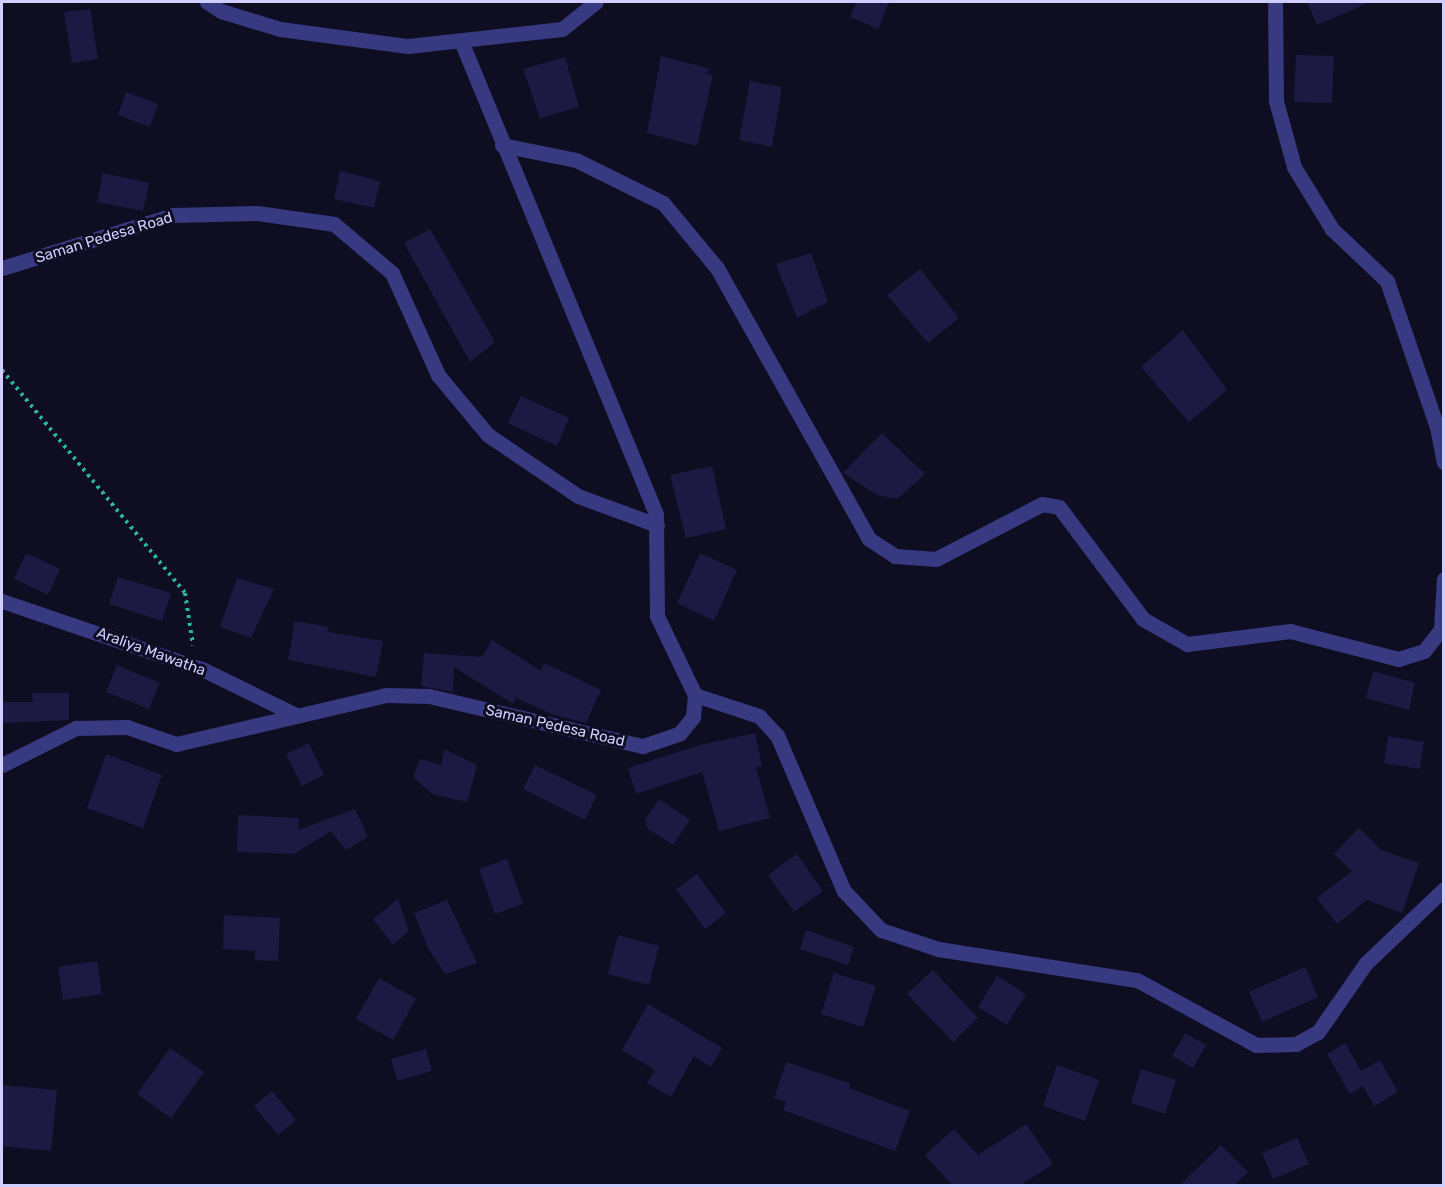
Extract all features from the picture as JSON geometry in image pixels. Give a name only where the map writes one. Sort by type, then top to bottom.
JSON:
[{"type":"street","points":[[207,2],[220,11],[280,29],[408,45],[562,28],[596,2]]},
{"type":"street","points":[[1275,2],[1276,101],[1294,167],[1332,229],[1387,281],[1437,427],[1443,462]]},
{"type":"street","points":[[460,41],[656,514],[657,615],[695,695],[759,716],[777,735],[844,891],[881,930],[938,949],[1137,980],[1256,1045],[1296,1044],[1318,1032],[1366,963],[1443,889]]},
{"type":"street","points":[[502,146],[576,159],[663,203],[717,268],[869,539],[895,556],[936,559],[1042,504],[1059,507],[1143,619],[1187,644],[1290,631],[1398,659],[1424,651],[1441,629],[1443,579]]},
{"type":"street","name":"Saman Pedesa Road","points":[[2,268],[172,215],[257,213],[334,224],[392,273],[438,375],[488,435],[578,495],[657,525]]},
{"type":"street","name":"Araliya Mawatha","points":[[2,601],[202,669],[296,715]]},
{"type":"street","name":"Saman Pedesa Road","points":[[2,765],[76,728],[127,727],[176,744],[386,695],[429,696],[643,746],[680,733],[693,717],[695,695]]},
{"type":"path","points":[[2,370],[185,593],[194,647],[202,669]]},
{"type":"building","points":[[856,2],[889,2],[878,29],[850,17]]},
{"type":"building","points":[[1307,2],[1370,2],[1317,25]]},
{"type":"building","points":[[90,9],[98,59],[72,63],[64,12]]},
{"type":"building","points":[[1296,55],[1334,56],[1332,103],[1294,102]]},
{"type":"building","points":[[661,56],[711,69],[705,73],[713,75],[697,146],[647,133]]},
{"type":"building","points":[[565,57],[579,107],[540,118],[523,69]]},
{"type":"building","points":[[750,81],[782,87],[772,147],[739,140]]},
{"type":"building","points":[[126,92],[158,104],[150,127],[118,115]]},
{"type":"building","points":[[340,171],[380,181],[374,208],[334,199]]},
{"type":"building","points":[[103,173],[149,183],[143,211],[97,202]]},
{"type":"building","points":[[430,229],[495,342],[470,362],[404,243]]},
{"type":"building","points":[[811,253],[828,302],[797,318],[776,264]]},
{"type":"building","points":[[920,269],[959,318],[928,343],[887,295]]},
{"type":"building","points":[[1183,330],[1227,390],[1189,422],[1141,367]]},
{"type":"building","points":[[521,396],[569,418],[557,446],[508,423]]},
{"type":"building","points":[[882,433],[925,474],[897,499],[877,495],[843,473]]},
{"type":"building","points":[[712,466],[726,529],[686,538],[670,475]]},
{"type":"building","points":[[26,553],[60,569],[48,595],[14,579]]},
{"type":"building","points":[[700,553],[737,570],[714,621],[677,603]]},
{"type":"building","points":[[118,577],[171,593],[162,621],[109,604]]},
{"type":"building","points":[[237,578],[274,589],[251,638],[220,627]]},
{"type":"building","points":[[295,621],[329,627],[328,632],[383,641],[376,677],[288,660]]},
{"type":"building","points":[[492,640],[541,671],[544,663],[601,690],[586,723],[554,715],[516,698],[513,704],[454,667],[453,692],[421,686],[424,653],[482,657]]},
{"type":"building","points":[[117,665],[160,683],[149,709],[106,692]]},
{"type":"building","points":[[1373,671],[1415,683],[1409,710],[1366,698]]},
{"type":"building","points":[[32,693],[69,693],[69,720],[2,723],[2,702],[33,702]]},
{"type":"building","points":[[755,733],[762,766],[756,767],[770,818],[719,831],[702,772],[636,794],[628,768],[700,745]]},
{"type":"building","points":[[1388,736],[1424,742],[1420,769],[1384,763]]},
{"type":"building","points":[[309,743],[324,775],[302,786],[286,754]]},
{"type":"building","points":[[444,749],[477,765],[467,802],[432,794],[413,777],[420,759],[441,765]]},
{"type":"building","points":[[106,754],[162,775],[143,828],[87,808]]},
{"type":"building","points":[[535,765],[597,795],[585,820],[523,789]]},
{"type":"building","points":[[659,799],[690,820],[673,845],[648,829],[645,820]]},
{"type":"building","points":[[355,809],[368,837],[346,850],[331,831],[294,854],[237,852],[238,815],[299,818],[298,830]]},
{"type":"building","points":[[1359,828],[1381,850],[1419,863],[1402,913],[1367,900],[1337,924],[1317,898],[1352,871],[1334,854]]},
{"type":"building","points":[[797,854],[823,891],[794,912],[768,875]]},
{"type":"building","points":[[507,859],[523,904],[495,914],[479,869]]},
{"type":"building","points":[[697,874],[726,913],[705,929],[676,889]]},
{"type":"building","points":[[398,899],[409,931],[393,945],[373,919]]},
{"type":"building","points":[[447,900],[477,963],[445,974],[428,948],[414,913]]},
{"type":"building","points":[[224,915],[280,918],[278,961],[255,960],[255,951],[223,949]]},
{"type":"building","points":[[806,930],[854,947],[848,965],[800,949]]},
{"type":"building","points":[[618,935],[659,946],[649,985],[608,974]]},
{"type":"building","points":[[97,961],[102,994],[63,1000],[58,967]]},
{"type":"building","points":[[1305,967],[1318,997],[1262,1022],[1249,992]]},
{"type":"building","points":[[933,970],[978,1018],[953,1042],[907,994]]},
{"type":"building","points":[[834,973],[876,986],[863,1027],[821,1014]]},
{"type":"building","points":[[997,976],[1026,994],[1007,1025],[978,1007]]},
{"type":"building","points":[[379,978],[416,999],[393,1040],[356,1019]]},
{"type":"building","points":[[648,1004],[722,1048],[711,1067],[694,1056],[671,1097],[647,1083],[655,1070],[622,1050]]},
{"type":"building","points":[[1185,1033],[1206,1045],[1193,1068],[1172,1056]]},
{"type":"building","points":[[1345,1043],[1361,1071],[1380,1060],[1398,1092],[1374,1106],[1363,1086],[1350,1094],[1327,1054]]},
{"type":"building","points":[[170,1048],[204,1072],[171,1118],[137,1094]]},
{"type":"building","points":[[426,1049],[432,1071],[397,1081],[391,1059]]},
{"type":"building","points":[[786,1062],[851,1084],[849,1088],[910,1111],[895,1151],[783,1110],[786,1102],[774,1098]]},
{"type":"building","points":[[1057,1065],[1099,1080],[1085,1121],[1043,1106]]},
{"type":"building","points":[[1141,1069],[1176,1080],[1165,1114],[1131,1103]]},
{"type":"building","points":[[2,1085],[57,1090],[51,1151],[2,1146]]},
{"type":"building","points":[[272,1091],[296,1120],[278,1135],[254,1106]]},
{"type":"building","points":[[1026,1124],[1053,1164],[1021,1185],[952,1185],[925,1155],[954,1129],[978,1155]]},
{"type":"building","points":[[1297,1138],[1309,1164],[1273,1179],[1262,1153]]},
{"type":"building","points":[[1221,1145],[1248,1172],[1234,1185],[1180,1185]]}]
